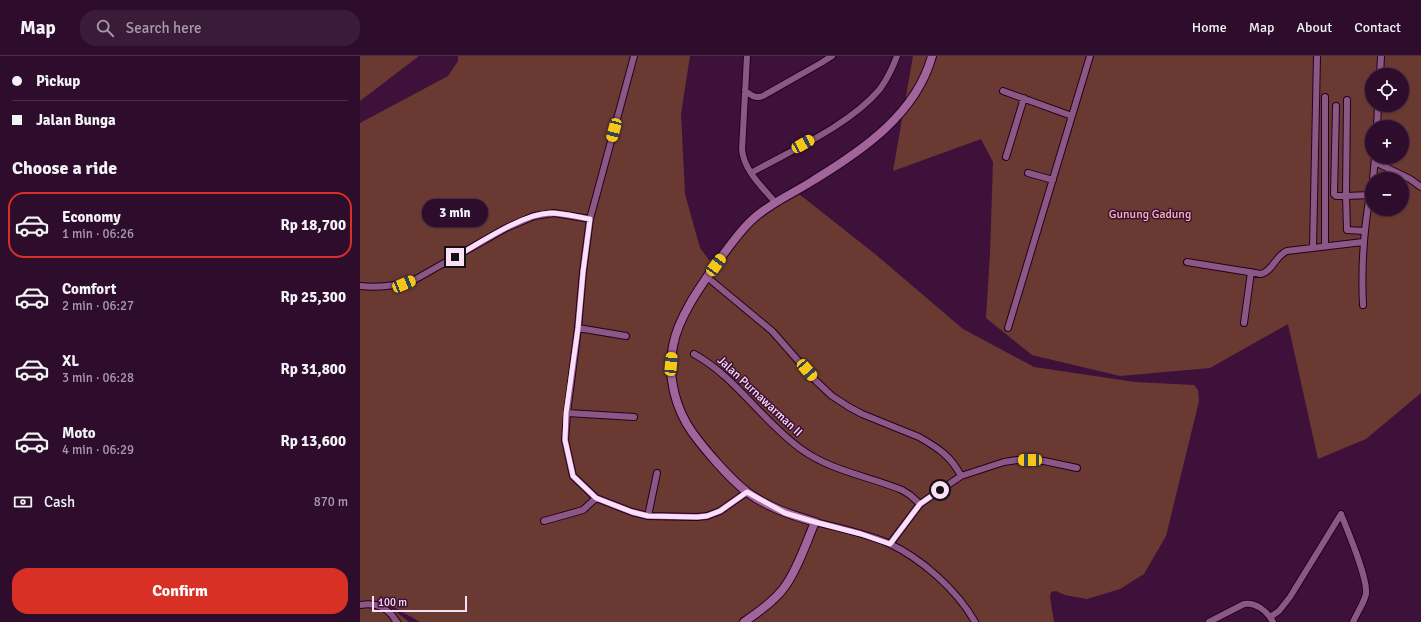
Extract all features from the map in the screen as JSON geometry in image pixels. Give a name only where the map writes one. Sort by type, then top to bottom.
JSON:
[{"type":"street","points":[[634,56],[590,219],[578,328],[566,413],[565,440],[573,476],[596,498],[632,512],[648,516],[707,516],[720,511],[747,492]]},
{"type":"street","points":[[747,56],[742,150],[744,162],[775,202]]},
{"type":"street","points":[[745,90],[753,97],[756,98],[763,96],[832,56]]},
{"type":"street","points":[[751,172],[829,130],[859,110],[881,88],[897,56]]},
{"type":"street","points":[[932,56],[924,78],[911,100],[895,120],[873,140],[821,176],[775,202],[753,218],[742,230],[707,277],[684,315],[673,345],[671,364],[672,384],[677,404],[686,423],[701,444],[747,492],[785,513],[815,522],[847,529],[890,544],[920,563],[945,583],[963,604],[975,622]]},
{"type":"street","points":[[1008,328],[1090,56]]},
{"type":"street","points":[[1313,248],[1317,56]]},
{"type":"street","points":[[1380,68],[1381,56]]},
{"type":"street","points":[[1003,91],[1072,116]]},
{"type":"street","points":[[1325,97],[1325,246]]},
{"type":"street","points":[[1006,156],[1024,98]]},
{"type":"street","points":[[1347,100],[1346,228],[1349,231],[1364,231]]},
{"type":"street","points":[[1336,106],[1334,194],[1336,196],[1365,195]]},
{"type":"street","points":[[1384,164],[1421,187]]},
{"type":"street","points":[[1028,173],[1053,180]]},
{"type":"street","points":[[360,286],[393,286],[404,284],[416,279],[506,228],[534,216],[554,213],[590,219]]},
{"type":"street","points":[[1363,305],[1363,242],[1366,216]]},
{"type":"street","points":[[1187,262],[1264,273],[1279,256],[1287,251],[1363,242]]},
{"type":"street","points":[[1244,323],[1251,272]]},
{"type":"street","points":[[707,277],[772,331],[816,381],[832,396],[849,407],[920,437],[930,443],[949,457],[956,465],[961,476]]},
{"type":"street","points":[[578,328],[626,336]]},
{"type":"street","name":"Jalan Purnawarman II","points":[[694,354],[721,372],[769,422],[802,450],[816,459],[837,468],[902,490],[920,504]]},
{"type":"street","points":[[566,413],[634,417]]},
{"type":"street","points":[[890,544],[920,504],[961,476],[1004,462],[1017,460],[1044,462],[1077,468]]},
{"type":"street","points":[[648,516],[657,474]]},
{"type":"street","points":[[544,521],[584,510],[596,498]]},
{"type":"street","points":[[1209,622],[1248,603],[1256,605],[1271,619],[1290,597],[1341,514],[1363,575],[1366,588],[1366,595],[1353,622]]},
{"type":"street","points":[[744,622],[770,603],[786,587],[815,522]]},
{"type":"street","points":[[360,605],[368,603],[380,607],[391,614],[397,622]]},
{"type":"green space","points":[[360,56],[419,56],[360,101]]},
{"type":"green space","points":[[458,56],[690,56],[681,114],[685,194],[700,248],[709,260],[716,259],[762,208],[783,193],[793,191],[799,194],[875,254],[963,329],[1034,367],[1135,382],[1194,385],[1198,390],[1199,401],[1166,536],[1144,574],[1120,589],[1087,599],[1065,595],[1056,591],[1051,592],[1050,597],[1054,622],[420,622],[381,600],[409,622],[360,622],[360,123],[448,76],[458,61]]},
{"type":"green space","name":"Gunung Gadung","points":[[913,56],[1421,56],[1421,393],[1366,439],[1318,459],[1288,324],[1210,368],[1120,376],[1032,355],[986,318],[993,162],[981,139],[893,171]]},
{"type":"route","points":[[455,257],[506,228],[534,216],[554,213],[590,219],[578,328],[566,413],[565,440],[573,476],[596,498],[632,512],[648,516],[697,517],[707,516],[720,511],[747,492],[785,513],[815,522],[847,529],[890,544],[920,504],[940,490]]}]
